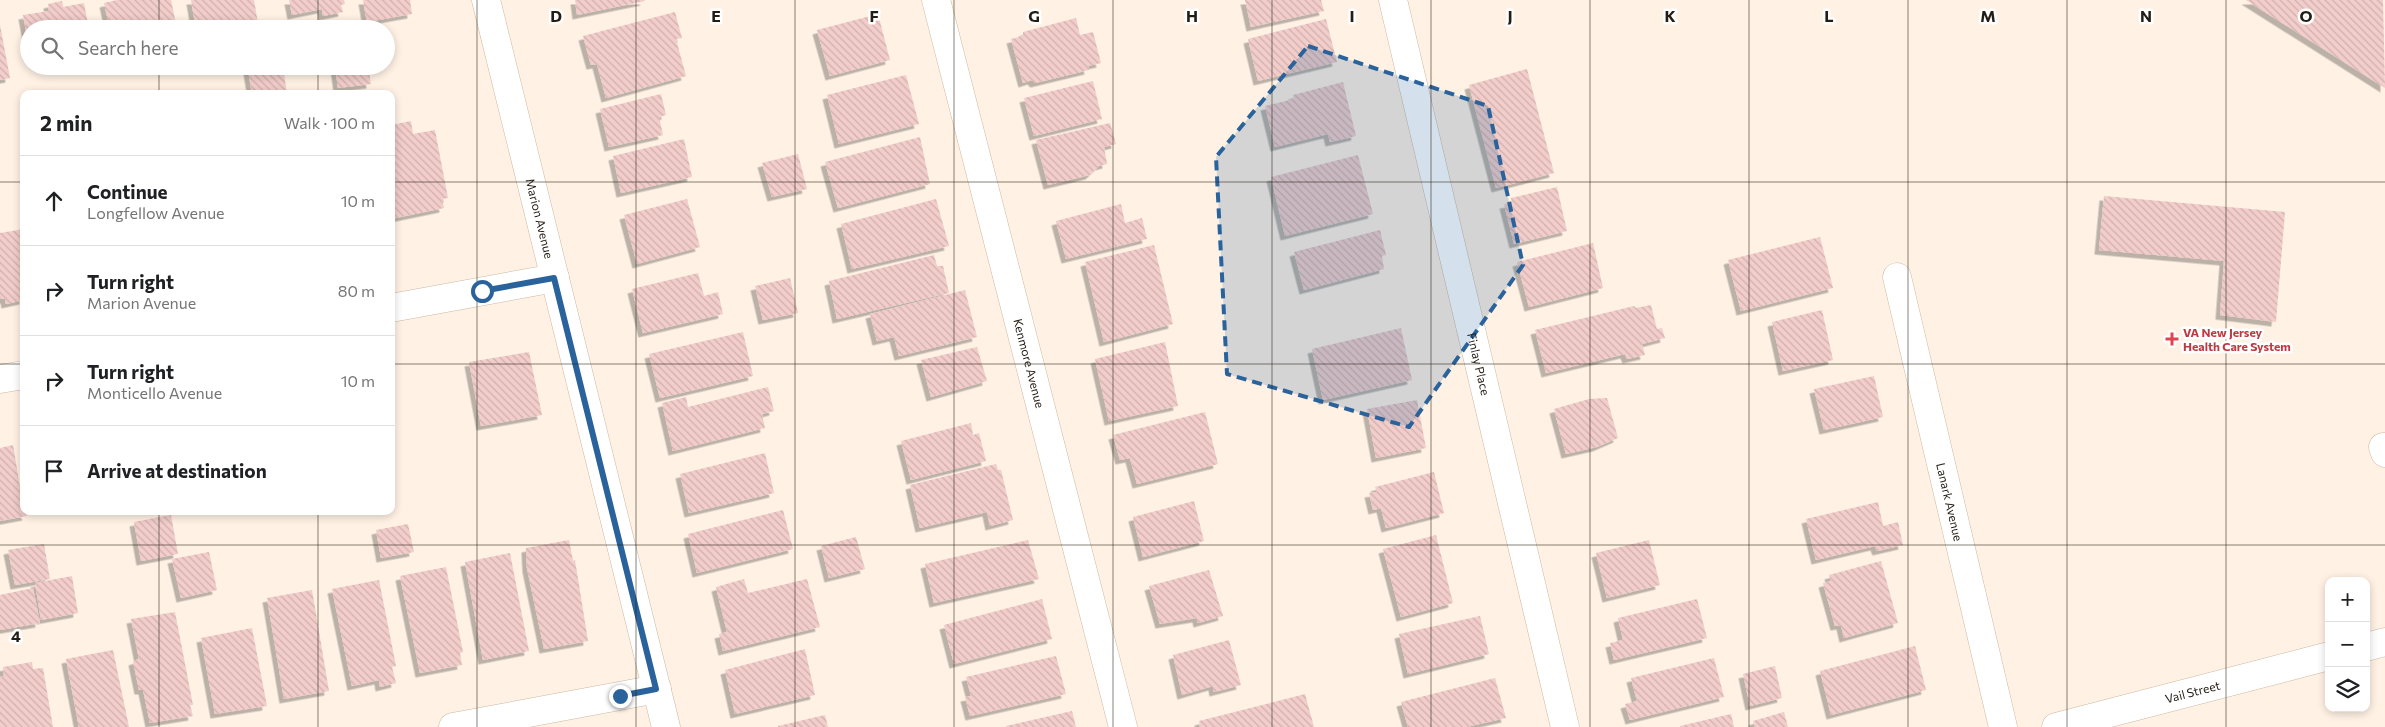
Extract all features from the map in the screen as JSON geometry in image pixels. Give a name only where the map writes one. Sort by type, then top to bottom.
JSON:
[{"type":"street","name":"Marion Avenue","points":[[486,0],[666,727]]},
{"type":"street","name":"Kenmore Avenue","points":[[936,0],[1123,727]]},
{"type":"street","name":"Finlay Place","points":[[1393,0],[1565,727]]},
{"type":"street","name":"Lanark Avenue","points":[[1897,277],[2003,727]]},
{"type":"street","points":[[395,307],[554,278]]},
{"type":"street","points":[[0,379],[20,376]]},
{"type":"street","points":[[2370,646],[2385,642]]},
{"type":"street","name":"Vail Street","points":[[2056,727],[2325,657]]},
{"type":"street","points":[[453,727],[656,689]]},
{"type":"highlighted area","points":[[1308,46],[1488,106],[1523,265],[1409,427],[1227,374],[1216,157]]},
{"type":"building","points":[[117,0],[171,0],[175,20],[108,20],[104,3]]},
{"type":"building","points":[[191,0],[254,0],[257,20],[194,20]]},
{"type":"building","points":[[289,0],[344,0],[345,4],[341,5],[343,12],[323,16],[322,9],[292,15]]},
{"type":"building","points":[[363,0],[410,0],[412,14],[378,20],[367,20]]},
{"type":"building","points":[[575,0],[644,0],[645,1],[577,15]]},
{"type":"building","points":[[1245,0],[1321,0],[1324,11],[1251,27]]},
{"type":"building","points":[[2246,0],[2383,0],[2385,88]]},
{"type":"building","points":[[62,1],[63,7],[84,3],[87,20],[24,20],[23,15],[49,11],[48,4]]},
{"type":"building","points":[[675,12],[682,38],[676,39],[686,76],[606,98],[597,64],[591,65],[583,36]]},
{"type":"building","points":[[878,14],[890,60],[830,76],[817,30]]},
{"type":"building","points":[[1076,18],[1080,35],[1093,32],[1101,63],[1088,66],[1089,70],[1035,83],[1032,80],[1023,83],[1011,39],[1023,36],[1023,32]]},
{"type":"building","points":[[1326,19],[1337,62],[1258,81],[1248,39]]},
{"type":"building","points":[[0,25],[10,78],[0,80]]},
{"type":"building","points":[[1527,69],[1554,173],[1496,188],[1469,85]]},
{"type":"building","points":[[249,75],[284,75],[286,90],[251,90]]},
{"type":"building","points":[[336,75],[370,75],[371,84],[338,88]]},
{"type":"building","points":[[906,75],[919,124],[839,144],[827,95]]},
{"type":"building","points":[[1093,81],[1102,119],[1034,136],[1024,98]]},
{"type":"building","points":[[1343,82],[1356,136],[1330,142],[1328,134],[1275,147],[1265,106],[1294,99],[1293,95]]},
{"type":"building","points":[[661,94],[666,115],[659,117],[663,135],[609,147],[600,109]]},
{"type":"building","points":[[411,121],[413,134],[435,130],[448,198],[442,199],[444,208],[395,218],[395,124]]},
{"type":"building","points":[[1110,123],[1116,144],[1104,147],[1107,164],[1099,166],[1090,175],[1048,185],[1036,140]]},
{"type":"building","points":[[920,137],[930,184],[838,208],[825,162]]},
{"type":"building","points":[[684,139],[692,177],[621,193],[613,156]]},
{"type":"building","points":[[798,154],[807,189],[772,197],[762,163]]},
{"type":"building","points":[[1358,155],[1373,214],[1285,236],[1271,177]]},
{"type":"building","points":[[1557,187],[1567,231],[1514,244],[1504,204],[1512,203],[1511,198]]},
{"type":"building","points":[[2104,196],[2285,212],[2276,322],[2220,315],[2224,261],[2099,250]]},
{"type":"building","points":[[687,199],[700,247],[637,264],[624,215]]},
{"type":"building","points":[[936,199],[949,246],[852,269],[841,224]]},
{"type":"building","points":[[1121,204],[1125,223],[1142,218],[1147,239],[1066,259],[1056,221]]},
{"type":"building","points":[[20,230],[20,301],[6,304],[5,299],[1,299],[0,293],[0,233]]},
{"type":"building","points":[[1380,230],[1386,255],[1382,256],[1384,269],[1304,290],[1294,252]]},
{"type":"building","points":[[1820,237],[1833,288],[1741,311],[1728,260]]},
{"type":"building","points":[[1593,243],[1603,288],[1529,307],[1517,262]]},
{"type":"building","points":[[1154,245],[1173,324],[1104,342],[1085,262]]},
{"type":"building","points":[[934,255],[937,266],[943,266],[949,293],[837,319],[829,281]]},
{"type":"building","points":[[698,273],[704,296],[718,292],[723,314],[643,333],[632,289]]},
{"type":"building","points":[[790,278],[798,313],[763,320],[755,286]]},
{"type":"building","points":[[965,290],[977,337],[899,356],[894,337],[877,341],[870,314]]},
{"type":"building","points":[[1651,305],[1657,329],[1662,328],[1665,338],[1642,344],[1645,355],[1627,359],[1625,354],[1546,373],[1535,330],[1634,306],[1636,308]]},
{"type":"building","points":[[1822,310],[1833,360],[1783,371],[1772,322]]},
{"type":"building","points":[[1401,328],[1412,380],[1323,400],[1312,349]]},
{"type":"building","points":[[743,332],[753,376],[660,398],[649,354]]},
{"type":"building","points":[[1165,342],[1178,406],[1109,421],[1095,359]]},
{"type":"building","points":[[977,347],[987,381],[931,397],[921,360]]},
{"type":"building","points":[[529,352],[542,415],[481,426],[469,362]]},
{"type":"building","points":[[1874,376],[1883,417],[1824,430],[1814,389]]},
{"type":"building","points":[[768,387],[774,411],[762,414],[765,428],[673,451],[662,403],[686,397],[688,407]]},
{"type":"building","points":[[1607,398],[1618,438],[1597,447],[1566,454],[1554,409],[1589,399]]},
{"type":"building","points":[[1417,400],[1426,448],[1376,458],[1367,409]]},
{"type":"building","points":[[1205,412],[1218,464],[1137,484],[1130,458],[1120,460],[1113,435]]},
{"type":"building","points":[[971,423],[973,435],[979,433],[986,461],[911,480],[901,441]]},
{"type":"building","points":[[13,445],[20,487],[20,515],[27,516],[0,521],[0,448]]},
{"type":"building","points":[[765,453],[774,493],[689,513],[680,474]]},
{"type":"building","points":[[996,464],[998,470],[1001,470],[1013,520],[990,526],[987,512],[920,528],[910,485]]},
{"type":"building","points":[[1434,472],[1444,513],[1386,528],[1381,508],[1373,510],[1369,493],[1377,492],[1375,487]]},
{"type":"building","points":[[1194,501],[1204,541],[1143,557],[1133,517]]},
{"type":"building","points":[[1878,502],[1883,526],[1898,522],[1903,545],[1877,551],[1875,546],[1816,560],[1806,519]]},
{"type":"building","points":[[783,510],[793,549],[697,573],[688,534]]},
{"type":"building","points":[[171,515],[178,554],[141,561],[134,522]]},
{"type":"building","points":[[408,524],[414,552],[381,558],[376,530]]},
{"type":"building","points":[[1436,535],[1453,603],[1401,617],[1383,549]]},
{"type":"building","points":[[856,537],[865,569],[829,578],[821,546]]},
{"type":"building","points":[[569,540],[573,561],[575,560],[588,641],[544,649],[527,568],[526,548]]},
{"type":"building","points":[[1028,540],[1039,579],[934,603],[925,564]]},
{"type":"building","points":[[1649,540],[1660,585],[1607,598],[1596,553]]},
{"type":"building","points":[[44,544],[50,579],[15,585],[8,550]]},
{"type":"building","points":[[209,552],[217,590],[181,598],[172,559]]},
{"type":"building","points":[[510,553],[529,651],[483,660],[465,562]]},
{"type":"building","points":[[1881,561],[1898,623],[1844,638],[1841,625],[1835,626],[1823,583],[1831,581],[1829,575]]},
{"type":"building","points":[[446,567],[463,652],[460,653],[462,665],[420,673],[400,576]]},
{"type":"building","points":[[1209,570],[1223,616],[1198,623],[1197,618],[1160,624],[1149,586]]},
{"type":"building","points":[[72,576],[78,613],[41,620],[35,583]]},
{"type":"building","points":[[744,579],[748,593],[807,579],[820,627],[723,651],[719,634],[727,632],[716,587]]},
{"type":"building","points":[[379,580],[396,666],[392,667],[396,683],[380,687],[379,680],[352,686],[332,589]]},
{"type":"building","points":[[33,588],[40,623],[0,630],[0,595]]},
{"type":"building","points":[[312,590],[329,691],[284,699],[267,598]]},
{"type":"building","points":[[1042,599],[1052,639],[954,664],[944,625]]},
{"type":"building","points":[[1697,599],[1707,638],[1614,660],[1610,643],[1623,640],[1618,618]]},
{"type":"building","points":[[175,612],[193,705],[190,705],[193,716],[150,723],[143,690],[139,690],[133,661],[139,659],[131,619]]},
{"type":"building","points":[[1480,616],[1489,654],[1408,674],[1399,634]]},
{"type":"building","points":[[252,628],[267,706],[215,714],[201,638]]},
{"type":"building","points":[[1229,640],[1241,685],[1214,692],[1213,686],[1182,695],[1173,655]]},
{"type":"building","points":[[1915,646],[1926,690],[1831,715],[1820,671]]},
{"type":"building","points":[[805,649],[815,695],[735,714],[725,670]]},
{"type":"building","points":[[113,650],[129,727],[79,727],[66,659]]},
{"type":"building","points":[[1056,656],[1066,694],[970,716],[965,697],[971,696],[966,677]]},
{"type":"building","points":[[1714,658],[1724,697],[1630,720],[1625,704],[1637,701],[1631,678]]},
{"type":"building","points":[[32,662],[33,669],[43,668],[53,727],[0,727],[0,677],[4,676],[3,667]]},
{"type":"building","points":[[1775,666],[1782,698],[1750,706],[1743,674]]},
{"type":"building","points":[[1495,678],[1506,718],[1466,727],[1408,727],[1401,702]]},
{"type":"building","points":[[1305,694],[1314,727],[1200,727],[1199,721]]},
{"type":"building","points":[[1072,711],[1076,727],[1006,727],[1006,726]]},
{"type":"building","points":[[1784,712],[1788,727],[1755,727],[1753,721]]},
{"type":"building","points":[[1731,714],[1734,727],[1680,727],[1680,726]]},
{"type":"building","points":[[825,715],[828,727],[778,727],[778,726]]},
{"type":"place","name":"VA New Jersey Health Care System","points":[[2172,339]]},
{"type":"route","points":[[482,291],[554,278],[656,689],[620,696]]}]
